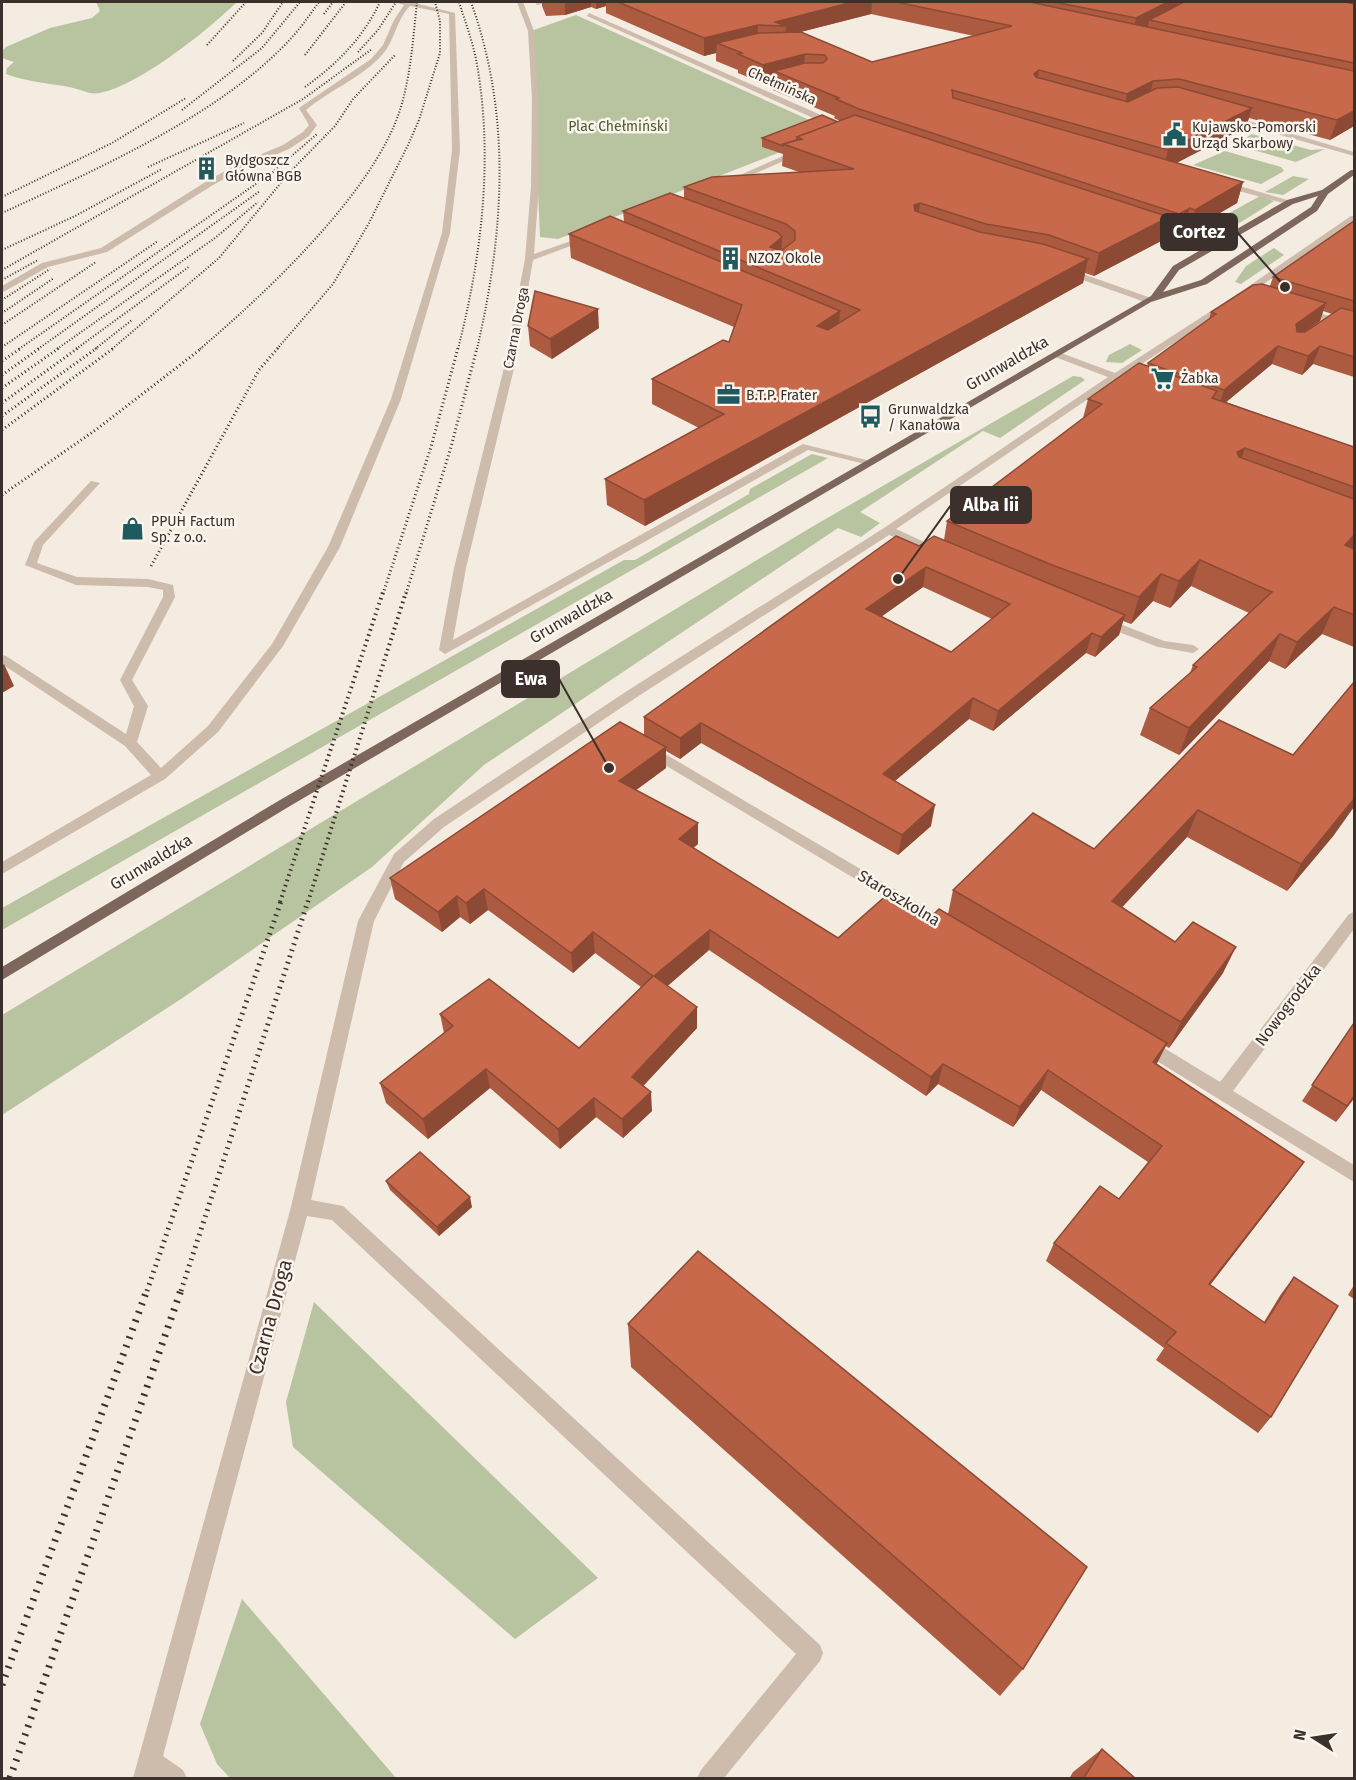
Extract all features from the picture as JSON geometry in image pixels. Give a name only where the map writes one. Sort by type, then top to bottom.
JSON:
[{"type":"main road","name":"Grunwaldzka","points":[[4,972],[285,803],[1151,299],[1204,282],[1314,209],[1326,192],[1354,172]]},
{"type":"main road","name":"Grunwaldzka","points":[[1151,299],[1176,268],[1290,202],[1326,192]]},
{"type":"street","points":[[2,289],[45,265],[104,250],[210,183],[239,167],[286,147],[306,134],[313,125],[302,110],[313,100],[366,68],[384,49],[396,27],[397,17],[404,2],[452,13],[456,150],[446,233],[396,399],[334,548],[277,646],[213,729],[160,776],[2,869]]},
{"type":"street","name":"Czarna Droga","points":[[520,2],[531,31],[535,99],[535,186],[529,259],[510,364],[460,568],[445,650],[807,446],[869,462]]},
{"type":"street","name":"Chełmińska","points":[[597,12],[589,15],[842,128]]},
{"type":"street","points":[[693,62],[705,59]]},
{"type":"street","points":[[755,89],[765,87]]},
{"type":"street","points":[[1216,114],[1354,154]]},
{"type":"street","points":[[716,187],[804,151]]},
{"type":"street","points":[[1216,182],[1290,202]]},
{"type":"street","points":[[888,530],[1250,295],[1354,218]]},
{"type":"street","points":[[1136,226],[1208,250]]},
{"type":"street","points":[[529,259],[597,234]]},
{"type":"street","points":[[1061,269],[1151,299]]},
{"type":"street","points":[[1288,307],[1354,326]]},
{"type":"street","points":[[1323,326],[1332,320]]},
{"type":"street","points":[[1058,355],[1120,378]]},
{"type":"street","points":[[94,483],[38,544],[32,565],[76,581],[147,583],[168,588],[170,597],[126,680],[141,706],[130,743]]},
{"type":"street","name":"Czarna Droga","points":[[148,1770],[300,1207],[366,921],[382,886],[399,858],[439,823],[602,721],[888,530]]},
{"type":"street","points":[[888,530],[951,558]]},
{"type":"street","points":[[1090,616],[1162,644],[1193,649]]},
{"type":"street","points":[[2,659],[130,743],[160,776]]},
{"type":"street","name":"Staroszkolna","points":[[638,743],[956,932]]},
{"type":"street","name":"Nowogrodzka","points":[[1223,1091],[1354,918]]},
{"type":"street","points":[[1131,1036],[1354,1174]]},
{"type":"street","points":[[300,1207],[337,1212],[813,1653],[709,1779]]},
{"type":"street","points":[[148,1770],[175,1779]]},
{"type":"green space","points":[[96,2],[237,2],[173,55],[134,79],[100,93],[88,93],[6,74],[7,68],[14,62],[2,58],[2,51],[6,47],[50,28],[92,18],[100,11]]},
{"type":"green space","name":"Plac Chełmiński","points":[[576,15],[834,131],[558,239],[540,237],[531,31]]},
{"type":"green space","points":[[1252,134],[1311,150],[1325,149],[1296,162],[1235,145]]},
{"type":"green space","points":[[1225,151],[1281,167],[1284,171],[1261,184],[1193,165]]},
{"type":"green space","points":[[1293,176],[1309,179],[1283,195],[1265,192]]},
{"type":"green space","points":[[1260,196],[1274,201],[1220,232],[1198,238],[1188,236]]},
{"type":"green space","points":[[1274,248],[1284,255],[1241,284],[1235,282],[1246,266]]},
{"type":"green space","points":[[1130,344],[1142,350],[1122,363],[1106,362],[1109,355]]},
{"type":"green space","points":[[1073,376],[1085,380],[1000,438],[983,431],[860,512],[880,523],[861,537],[838,528],[484,765],[372,867],[181,999],[2,1115],[2,1015],[810,528]]},
{"type":"green space","points":[[812,454],[828,458],[2,930],[2,908],[624,560],[635,560],[749,494],[750,489]]},
{"type":"green space","points":[[314,1302],[598,1578],[515,1639],[293,1447],[286,1402]]},
{"type":"green space","points":[[242,1599],[396,1778],[230,1778],[217,1764],[200,1724]]},
{"type":"building","points":[[618,2],[853,2],[775,22],[786,26],[758,25],[704,38]]},
{"type":"building","points":[[896,2],[1030,2],[1354,71],[1354,111],[1337,120],[1179,79],[1153,81],[1127,94],[1039,70],[1034,74],[1036,77],[1128,102],[1157,88],[1178,87],[1252,108],[1168,150],[952,90],[953,98],[1243,182],[1195,210],[1190,208],[1179,214],[859,109],[836,99],[839,98],[774,71],[805,63],[823,63],[827,59],[825,55],[805,54],[763,65],[717,43],[759,33],[801,32],[872,62],[1012,26]]},
{"type":"building","points":[[1054,2],[1168,2],[1136,18]]},
{"type":"building","points":[[1184,2],[1345,2],[1354,4],[1354,63],[1149,20]]},
{"type":"building","points":[[822,115],[838,122],[797,137],[797,140],[783,144],[783,146],[762,138]]},
{"type":"building","points":[[855,115],[1169,217],[1099,253],[1049,235],[986,224],[920,203],[914,205],[915,211],[980,232],[1043,244],[1088,259],[644,500],[605,479],[724,414],[652,379],[723,340],[729,342],[742,305],[569,234],[610,216],[840,311],[817,326],[828,330],[860,310],[623,211],[670,193],[777,232],[782,237],[770,247],[781,251],[795,240],[795,231],[786,224],[684,187],[712,177],[854,169],[783,144],[802,139],[797,137]]},
{"type":"building","points":[[1354,221],[1354,301],[1273,277]]},
{"type":"building","points":[[1262,284],[1326,303],[1296,324],[1297,332],[1305,332],[1341,308],[1354,311],[1354,357],[1320,346],[1308,356],[1278,346],[1224,390],[1148,363],[1216,314],[1211,312],[1253,285]]},
{"type":"building","points":[[535,291],[598,309],[550,339],[528,326]]},
{"type":"building","points":[[1139,363],[1217,391],[1212,398],[1354,447],[1354,487],[1245,448],[1237,452],[1239,457],[1354,499],[1354,535],[1345,545],[1354,549],[1354,615],[1334,607],[1297,642],[1280,634],[1189,728],[1150,708],[1197,667],[1193,665],[1272,592],[1200,560],[1179,581],[1161,574],[1139,597],[1052,565],[947,521],[1102,404],[1088,399]]},
{"type":"building","points":[[896,536],[919,546],[934,536],[1125,615],[1101,637],[1092,633],[998,711],[973,698],[883,774],[935,805],[902,835],[701,723],[680,738],[644,717]],"holes":[[[926,567],[1010,604],[951,652],[866,609]]]},
{"type":"building","points":[[1354,682],[1354,799],[1301,864],[1198,810],[1112,901],[1175,942],[1193,922],[1236,947],[1181,1022],[953,890],[1033,813],[1094,849],[1219,720],[1293,755]]},
{"type":"building","points":[[620,722],[666,747],[619,781],[698,823],[679,839],[838,938],[888,894],[928,920],[939,909],[1167,1043],[1153,1062],[1304,1162],[1209,1284],[1265,1323],[1294,1277],[1338,1306],[1271,1417],[1166,1343],[1176,1332],[1054,1243],[1100,1186],[1119,1199],[1162,1146],[1048,1070],[1020,1107],[943,1064],[931,1077],[710,930],[654,976],[697,1007],[632,1077],[651,1092],[622,1119],[594,1098],[558,1129],[486,1069],[423,1119],[380,1083],[453,1026],[440,1014],[489,979],[579,1048],[653,976],[593,932],[571,953],[484,889],[466,903],[457,896],[438,912],[390,878]]},
{"type":"building","points":[[1354,1023],[1354,1096],[1347,1106],[1312,1085]]},
{"type":"building","points":[[420,1152],[470,1197],[437,1227],[386,1181]]},
{"type":"building","points":[[698,1251],[1087,1567],[1023,1669],[628,1324]]},
{"type":"building","points":[[1102,1749],[1136,1779],[1083,1779]]},
{"type":"railway","points":[[207,45],[246,2]]},
{"type":"railway","points":[[233,61],[262,33],[283,2]]},
{"type":"railway","points":[[182,110],[262,48],[300,2]]},
{"type":"railway","points":[[2,213],[118,158],[196,114],[265,64],[294,35],[319,2]]},
{"type":"railway","points":[[324,14],[333,2]]},
{"type":"railway","points":[[305,55],[346,2]]},
{"type":"railway","points":[[305,87],[328,69],[357,39],[380,2]]},
{"type":"railway","points":[[358,52],[378,30],[396,2]]},
{"type":"railway","points":[[200,349],[255,300],[315,240],[367,174],[386,142],[404,97],[417,2]]},
{"type":"railway","points":[[277,349],[333,284],[369,223],[408,145],[419,120],[440,53],[440,21],[435,2]]},
{"type":"railway","points":[[458,349],[479,242],[485,169],[481,95],[476,59],[459,2]]},
{"type":"railway","points":[[471,2],[484,45],[493,88],[500,175],[493,262],[477,349]]},
{"type":"railway","points":[[2,270],[303,99],[372,49]]},
{"type":"railway","points":[[112,349],[219,258],[289,173],[335,126],[353,99],[396,54]]},
{"type":"railway","points":[[2,197],[112,143],[186,98]]},
{"type":"railway","points":[[148,167],[244,123]]},
{"type":"railway","points":[[19,349],[273,172],[317,134]]},
{"type":"railway","points":[[2,250],[75,216],[162,169]]},
{"type":"railway","points":[[38,349],[260,191]]},
{"type":"railway","points":[[57,349],[215,238],[258,202]]},
{"type":"railway","points":[[2,347],[158,241]]},
{"type":"railway","points":[[2,280],[38,260]]},
{"type":"railway","points":[[2,325],[96,262]]},
{"type":"railway","points":[[76,349],[190,266]]},
{"type":"railway","points":[[2,300],[50,269]]},
{"type":"railway","points":[[2,313],[54,278]]},
{"type":"railway","points":[[95,349],[132,320]]},
{"type":"railway","points":[[2,361],[21,348]]},
{"type":"railway","points":[[2,375],[40,348]]},
{"type":"railway","points":[[2,388],[59,348]]},
{"type":"railway","points":[[2,403],[78,348]]},
{"type":"railway","points":[[2,416],[97,348]]},
{"type":"railway","points":[[2,430],[114,348]]},
{"type":"railway","points":[[2,495],[97,429],[202,348]]},
{"type":"railway","points":[[151,566],[259,370],[278,348]]},
{"type":"railway","points":[[383,594],[431,447],[458,348]]},
{"type":"railway","points":[[406,594],[451,447],[477,348]]},
{"type":"railway","points":[[280,902],[383,592]]},
{"type":"railway","points":[[308,902],[406,592]]},
{"type":"railway","points":[[147,1291],[281,901]]},
{"type":"railway","points":[[181,1291],[308,901]]},
{"type":"railway","points":[[2,1685],[147,1290]]},
{"type":"railway","points":[[10,1778],[181,1290]]},
{"type":"place","name":"Kujawsko-Pomorski Urząd Skarbowy","points":[[1174,135]]},
{"type":"place","name":"Bydgoszcz Główna BGB","points":[[207,168]]},
{"type":"place","name":"NZOZ Okole","points":[[730,258]]},
{"type":"place","name":"Cortez","points":[[1285,287]]},
{"type":"place","name":"Żabka","points":[[1163,378]]},
{"type":"place","name":"B.T.P. Frater","points":[[728,395]]},
{"type":"place","name":"Grunwaldzka / Kanałowa","points":[[870,417]]},
{"type":"place","name":"PPUH Factum Sp. z o.o.","points":[[133,529]]},
{"type":"place","name":"Alba Iii","points":[[898,579]]},
{"type":"place","name":"Ewa","points":[[609,768]]}]
